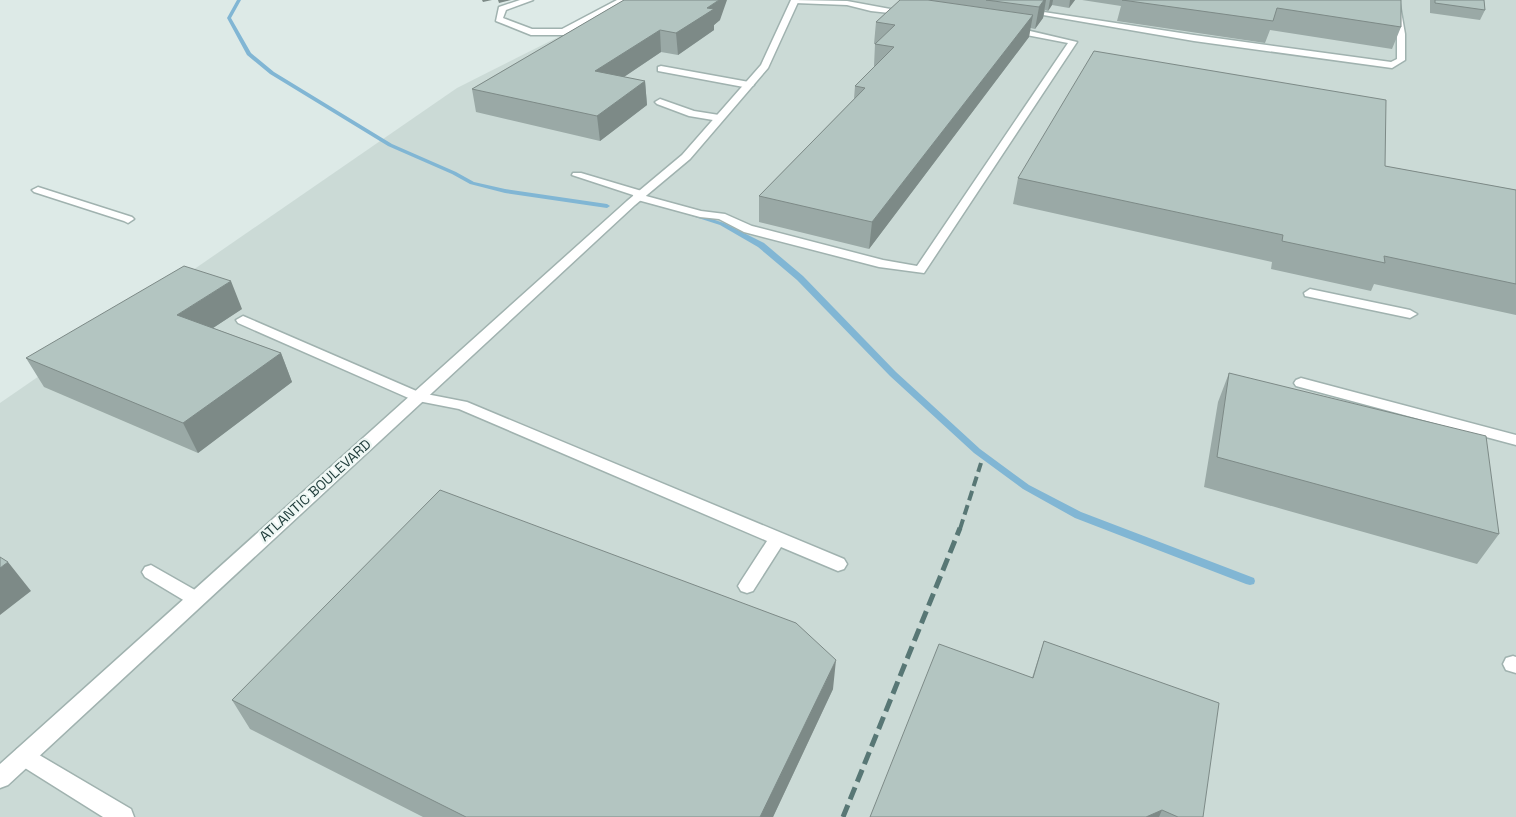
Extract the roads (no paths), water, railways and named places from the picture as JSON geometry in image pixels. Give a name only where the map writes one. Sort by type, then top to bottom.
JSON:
[{"type":"street","points":[[529,0],[509,5],[502,10],[499,19],[530,32],[564,32],[623,0]]},
{"type":"street","points":[[1019,10],[1212,41],[1392,65],[1401,60],[1400,34],[1395,0]]},
{"type":"street","points":[[795,1],[847,3],[871,9],[913,14]]},
{"type":"street","name":"ATLANTIC BOULEVARD","points":[[0,778],[637,198],[686,157],[765,66],[795,1]]},
{"type":"street","points":[[577,175],[637,198],[700,214],[721,216],[748,229],[883,264],[920,270],[1073,42],[999,27]]},
{"type":"street","points":[[661,69],[748,85]]},
{"type":"street","points":[[660,102],[692,114],[719,118]]},
{"type":"street","points":[[38,190],[128,219]]},
{"type":"street","points":[[1310,293],[1410,314]]},
{"type":"street","points":[[243,320],[418,397],[462,405],[838,564]]},
{"type":"street","points":[[1301,383],[1414,411],[1516,440]]},
{"type":"street","points":[[747,586],[778,538]]},
{"type":"street","points":[[151,572],[196,599]]},
{"type":"street","points":[[24,756],[123,817]]},
{"type":"waterway","points":[[239,0],[229,18],[249,54],[272,73],[390,145],[454,173],[472,183],[505,191],[607,206]]},
{"type":"waterway","points":[[691,214],[722,224],[761,245],[800,278],[893,374],[977,451],[1026,487],[1078,515],[1250,581]]},
{"type":"railway","points":[[960,529],[981,463]]},
{"type":"railway","points":[[843,817],[960,528]]}]
